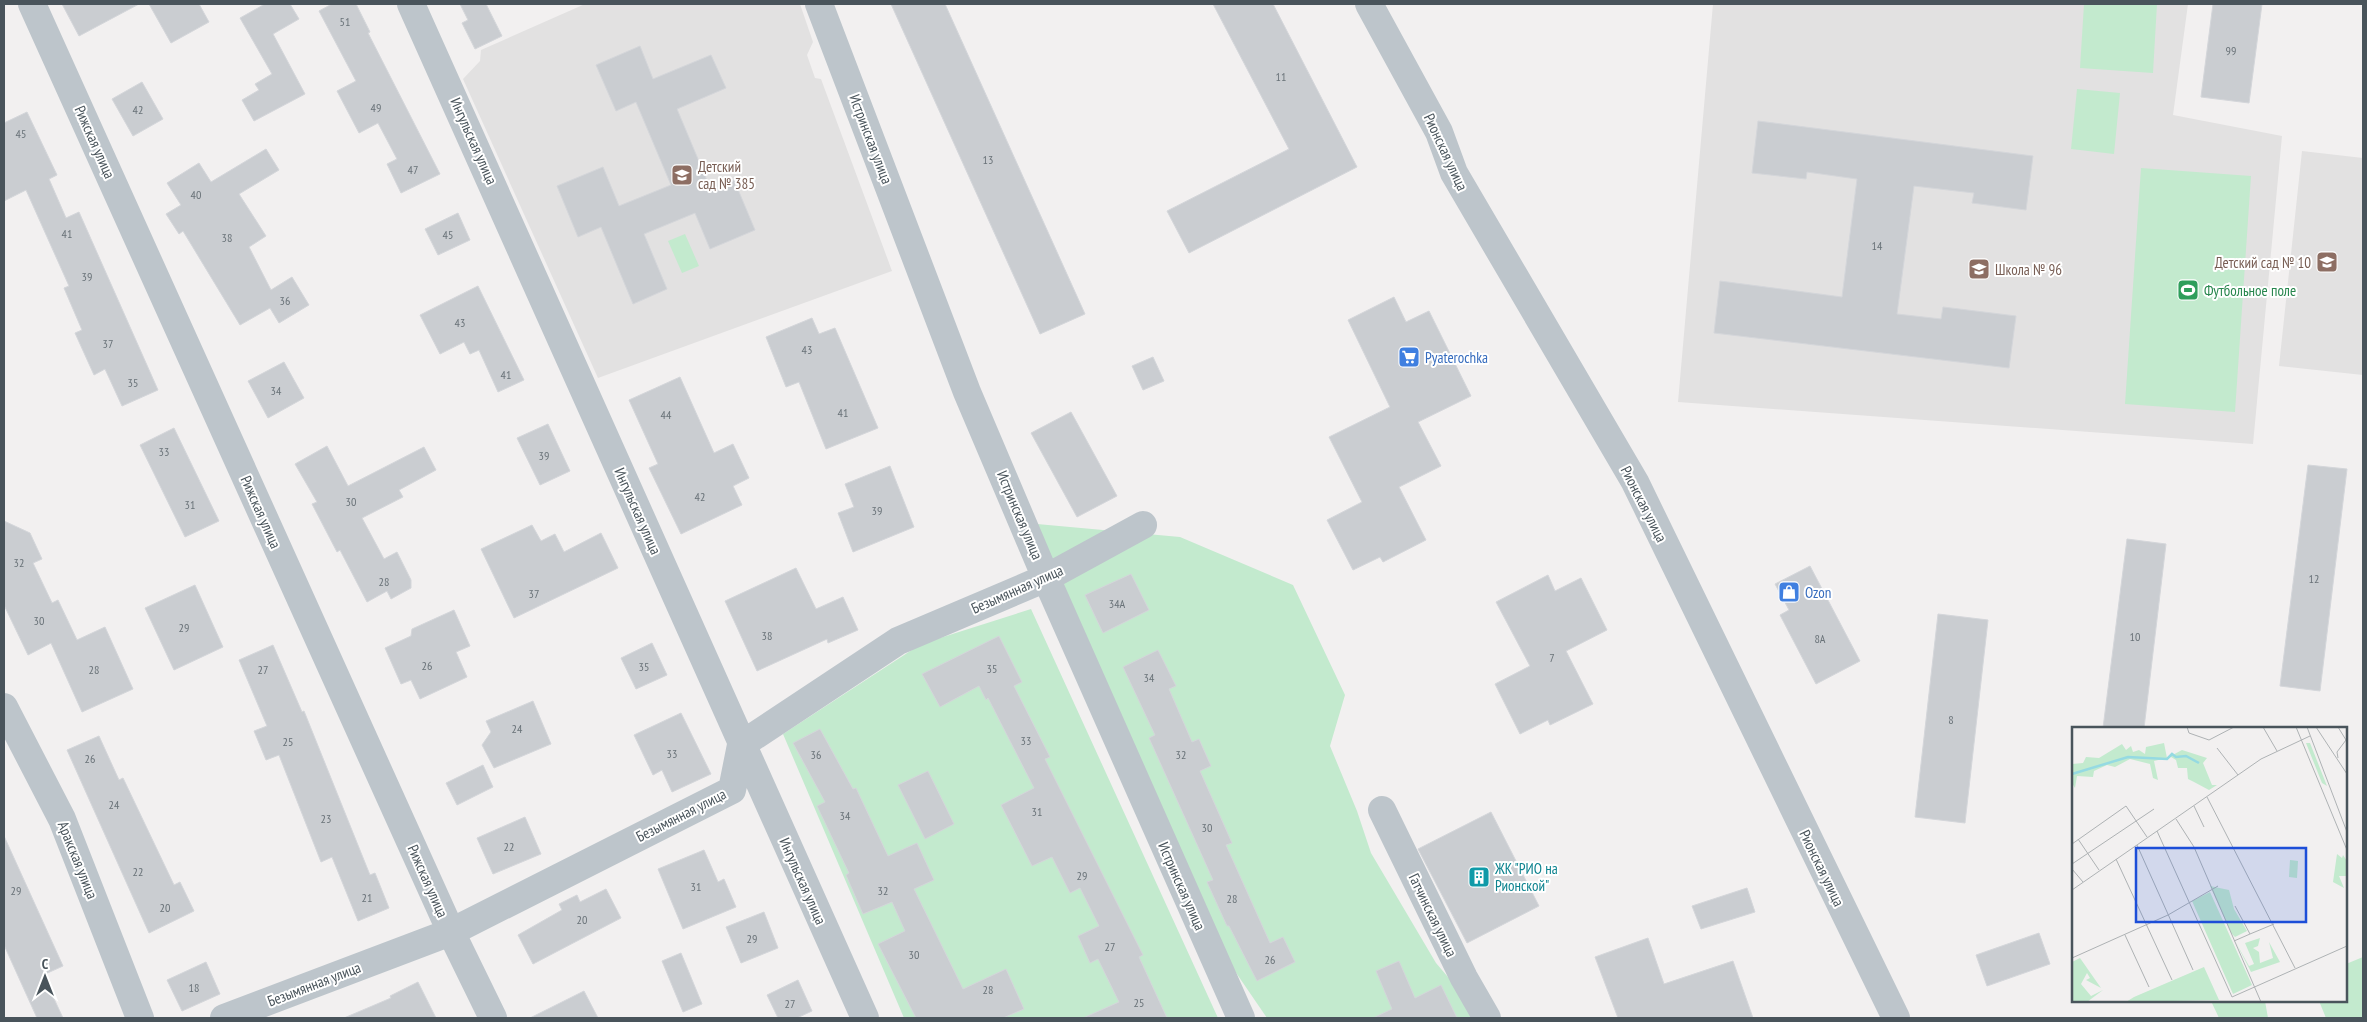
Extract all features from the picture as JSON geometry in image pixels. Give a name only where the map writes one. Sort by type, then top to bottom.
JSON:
[{"type":"street","name":"Рижская улица","points":[[32,4],[451,932],[493,1018]]},
{"type":"street","name":"Ингульская улица","points":[[412,4],[741,745],[865,1018]]},
{"type":"street","name":"Истринская улица","points":[[819,4],[967,392],[1046,578],[1241,1018]]},
{"type":"street","name":"Рионская улица","points":[[1369,4],[1439,132],[1454,173],[1635,482],[1896,1018]]},
{"type":"street","name":"Безымянная улица","points":[[224,1018],[451,932],[732,790],[741,745],[898,642],[1046,578],[1143,525]]},
{"type":"street","name":"Аракская улица","points":[[4,707],[62,819],[140,1018]]},
{"type":"street","name":"Гатчинская улица","points":[[1382,810],[1464,978],[1487,1018]]},
{"type":"shaded area","name":"Детский сад № 385","points":[[585,4],[800,4],[813,42],[807,55],[815,78],[821,79],[892,271],[598,378],[463,79],[480,61],[481,50]]},
{"type":"shaded area","name":"Школа № 96","points":[[1713,4],[2188,4],[2173,115],[2282,136],[2253,444],[1678,402]]},
{"type":"shaded area","name":"Детский сад № 10","points":[[2302,151],[2363,158],[2363,375],[2279,366]]},
{"type":"green space","points":[[2084,4],[2157,4],[2153,73],[2080,68]]},
{"type":"green space","points":[[2077,89],[2120,93],[2114,154],[2071,149]]},
{"type":"green space","name":"Футбольное поле","points":[[2141,168],[2251,176],[2235,412],[2125,404]]},
{"type":"green space","points":[[685,234],[699,266],[682,273],[668,241]]},
{"type":"green space","points":[[1037,524],[1180,537],[1293,585],[1345,695],[1330,746],[1357,811],[1371,853],[1436,963],[1483,1018],[1267,1018],[1228,961]]},
{"type":"green space","points":[[1031,609],[1218,1018],[904,1018],[783,734],[921,644]]},
{"type":"green space","points":[[2363,957],[2363,1018],[2326,1018],[2319,1002],[2347,1002],[2347,964]]},
{"type":"green space","points":[[2211,1002],[2265,1002],[2268,1018],[2219,1018]]},
{"type":"building","points":[[62,4],[139,4],[79,36]]},
{"type":"building","points":[[149,4],[199,4],[209,22],[171,43]]},
{"type":"building","points":[[265,4],[290,4],[299,19],[273,34],[305,94],[254,121],[242,100],[259,90],[255,84],[272,74],[240,18]]},
{"type":"building","points":[[332,4],[356,4],[370,32],[368,33],[440,174],[401,193],[387,164],[397,159],[378,123],[359,133],[337,91],[356,81],[319,11]]},
{"type":"building","points":[[460,4],[486,4],[502,36],[475,49],[462,23],[468,20]]},
{"type":"building","points":[[891,4],[945,4],[1085,314],[1040,334]]},
{"type":"building","points":[[1213,4],[1273,4],[1357,167],[1189,253],[1167,211],[1289,149]]},
{"type":"building","points":[[2213,4],[2262,4],[2249,103],[2201,97]]},
{"type":"building","points":[[640,46],[653,79],[711,55],[726,88],[677,109],[711,190],[734,180],[755,230],[710,249],[695,213],[644,234],[667,289],[633,304],[601,227],[578,237],[557,186],[603,167],[619,206],[671,185],[636,102],[616,111],[596,65]]},
{"type":"building","points":[[142,82],[163,119],[133,136],[112,99]]},
{"type":"building","points":[[27,112],[57,175],[49,179],[66,218],[79,212],[158,390],[122,406],[105,369],[94,375],[75,333],[82,330],[64,288],[69,286],[26,190],[4,201],[4,123]]},
{"type":"building","points":[[1758,121],[2033,156],[2026,210],[1972,203],[1974,193],[1914,186],[1897,314],[1941,319],[1943,307],[2016,316],[2009,368],[1714,333],[1720,281],[1842,297],[1857,179],[1807,172],[1806,179],[1752,173]]},
{"type":"building","points":[[266,149],[279,170],[239,194],[266,236],[249,247],[271,290],[292,277],[309,305],[279,323],[270,308],[240,325],[183,231],[179,234],[166,214],[181,205],[167,183],[199,163],[211,182]]},
{"type":"building","points":[[458,213],[470,240],[438,255],[425,229]]},
{"type":"building","points":[[478,286],[524,380],[498,392],[479,350],[470,354],[464,342],[440,354],[420,315]]},
{"type":"building","points":[[1394,297],[1406,322],[1429,311],[1471,396],[1418,422],[1441,466],[1399,487],[1426,540],[1383,562],[1380,557],[1353,570],[1327,520],[1362,502],[1329,437],[1390,407],[1348,320]]},
{"type":"building","points":[[812,318],[819,334],[835,328],[878,428],[826,449],[799,382],[786,387],[766,337]]},
{"type":"building","points":[[1153,357],[1164,381],[1143,390],[1132,366]]},
{"type":"building","points":[[284,362],[304,398],[268,418],[248,381]]},
{"type":"building","points":[[680,377],[714,453],[733,444],[749,478],[733,486],[742,505],[681,534],[649,468],[658,464],[629,400]]},
{"type":"building","points":[[1071,412],[1117,496],[1077,517],[1031,433]]},
{"type":"building","points":[[548,424],[570,471],[540,485],[517,438]]},
{"type":"building","points":[[174,428],[219,521],[185,537],[140,445]]},
{"type":"building","points":[[327,446],[348,486],[424,447],[436,470],[399,490],[403,497],[362,518],[384,559],[397,552],[411,580],[411,588],[391,599],[387,591],[367,602],[340,550],[337,552],[312,504],[317,502],[295,464]]},
{"type":"building","points":[[2308,465],[2347,469],[2320,691],[2280,686]]},
{"type":"building","points":[[890,466],[914,527],[853,552],[838,513],[854,507],[845,484]]},
{"type":"building","points":[[4,521],[30,533],[42,559],[33,563],[52,603],[58,600],[77,640],[105,627],[133,689],[82,712],[51,643],[28,655],[4,605]]},
{"type":"building","points":[[532,525],[541,541],[555,534],[564,552],[601,533],[618,568],[514,618],[481,549]]},
{"type":"building","points":[[2127,539],[2166,544],[2144,727],[2103,727]]},
{"type":"building","points":[[1810,566],[1860,661],[1816,684],[1780,615],[1789,610],[1775,584]]},
{"type":"building","points":[[796,568],[816,609],[843,597],[858,630],[828,643],[827,639],[757,671],[725,601]]},
{"type":"building","points":[[1131,574],[1149,610],[1103,633],[1085,595]]},
{"type":"building","points":[[1548,575],[1555,591],[1581,578],[1607,630],[1566,651],[1593,704],[1550,725],[1548,720],[1520,734],[1495,684],[1530,666],[1496,602]]},
{"type":"building","points":[[195,585],[223,647],[174,670],[145,608]]},
{"type":"building","points":[[454,610],[470,646],[456,652],[467,677],[420,699],[411,680],[401,684],[385,648],[411,636],[412,629]]},
{"type":"building","points":[[1938,614],[1988,620],[1965,823],[1915,817]]},
{"type":"building","points":[[999,636],[1022,682],[1014,686],[1050,757],[1045,759],[1143,955],[1139,957],[1167,1018],[1083,1018],[1119,1002],[1098,959],[1090,963],[1078,936],[1099,926],[1080,888],[1070,893],[1052,857],[1032,866],[1001,805],[1034,788],[988,698],[986,700],[979,686],[940,707],[922,674]]},
{"type":"building","points":[[652,643],[667,675],[636,689],[621,658]]},
{"type":"building","points":[[273,645],[302,712],[304,711],[370,875],[375,873],[389,908],[358,921],[332,857],[321,862],[279,755],[266,760],[254,731],[267,726],[239,660]]},
{"type":"building","points":[[1158,650],[1176,686],[1169,689],[1192,742],[1199,739],[1211,766],[1200,771],[1232,843],[1226,845],[1270,943],[1283,937],[1295,962],[1257,981],[1229,926],[1227,926],[1207,882],[1213,880],[1149,738],[1155,735],[1123,667]]},
{"type":"building","points":[[533,701],[551,744],[494,768],[482,745],[491,732],[486,721]]},
{"type":"building","points":[[681,713],[711,774],[672,792],[662,770],[653,775],[634,735]]},
{"type":"building","points":[[820,729],[853,789],[856,788],[888,856],[917,843],[934,880],[914,889],[963,989],[1006,969],[1024,1009],[1003,1018],[916,1018],[878,944],[905,931],[892,902],[863,914],[846,875],[849,873],[817,806],[825,802],[793,743]]},
{"type":"building","points":[[99,736],[119,780],[123,778],[174,885],[180,882],[194,911],[149,933],[67,750]]},
{"type":"building","points":[[483,765],[493,787],[457,805],[446,783]]},
{"type":"building","points":[[928,771],[954,824],[925,839],[898,785]]},
{"type":"building","name":"ЖК \"РИО на Рионской\"","points":[[1491,812],[1539,906],[1467,943],[1418,849]]},
{"type":"building","points":[[525,817],[541,854],[493,874],[477,838]]},
{"type":"building","points":[[4,836],[63,966],[43,975],[63,1018],[37,1018],[4,945]]},
{"type":"building","points":[[704,850],[718,882],[724,879],[736,907],[683,929],[658,869]]},
{"type":"building","points":[[1747,888],[1755,912],[1701,929],[1692,906]]},
{"type":"building","points":[[606,889],[621,918],[533,964],[518,935],[562,910],[559,904],[577,895],[580,902]]},
{"type":"building","points":[[764,912],[778,948],[741,963],[726,927]]},
{"type":"building","points":[[2039,933],[2050,964],[1987,986],[1976,955]]},
{"type":"building","points":[[1648,938],[1664,984],[1733,961],[1753,1018],[1618,1018],[1595,957]]},
{"type":"building","points":[[681,953],[702,1004],[683,1012],[662,961]]},
{"type":"building","points":[[1399,961],[1415,998],[1441,985],[1457,1018],[1373,1018],[1392,1009],[1376,971]]},
{"type":"building","points":[[206,962],[220,994],[182,1011],[167,980]]},
{"type":"building","points":[[798,980],[812,1011],[797,1018],[778,1018],[767,995]]},
{"type":"building","points":[[418,982],[436,1018],[344,1018],[391,998],[390,996]]},
{"type":"building","points":[[584,991],[598,1018],[530,1018]]},
{"type":"place","name":"Детский сад № 385","points":[[682,175]]},
{"type":"place","name":"Детский сад № 10","points":[[2327,262]]},
{"type":"place","name":"Школа № 96","points":[[1979,269]]},
{"type":"place","name":"Футбольное поле","points":[[2188,290]]},
{"type":"place","name":"Pyaterochka","points":[[1409,357]]},
{"type":"place","name":"Ozon","points":[[1789,592]]},
{"type":"place","name":"ЖК \"РИО на Рионской\"","points":[[1479,877]]}]
